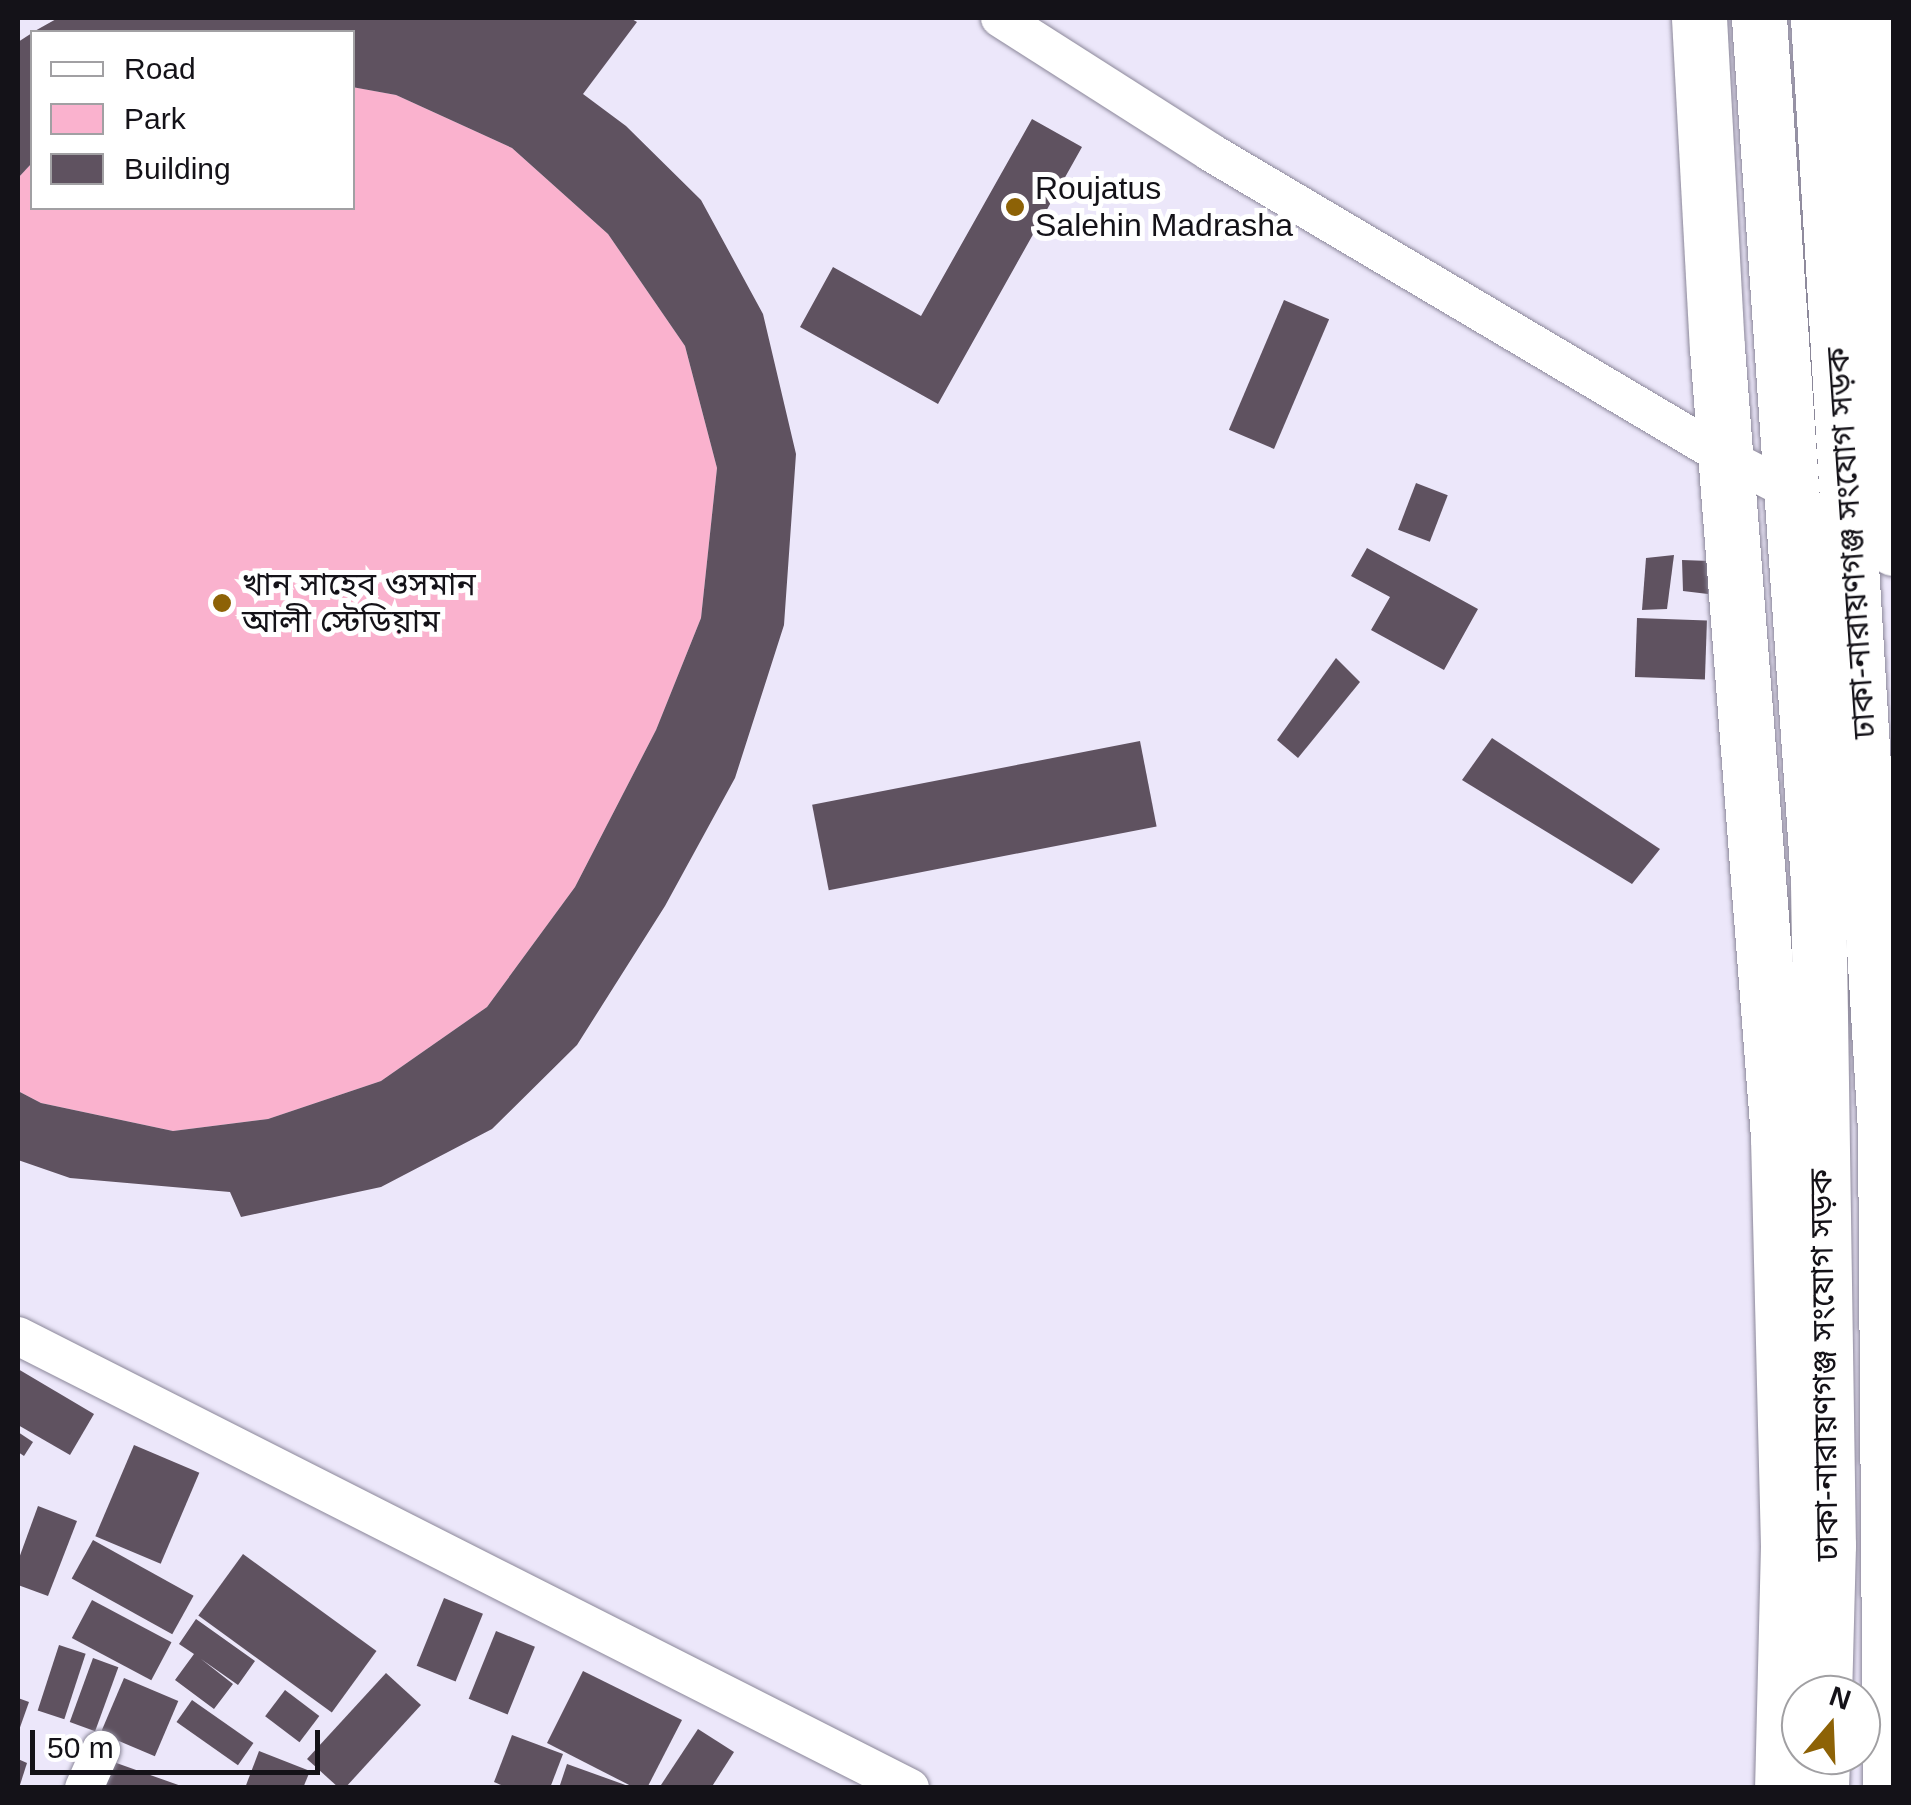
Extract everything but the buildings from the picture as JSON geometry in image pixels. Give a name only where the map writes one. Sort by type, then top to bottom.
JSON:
[{"type":"main road","points":[[1699,18],[1726,457],[1778,1138],[1788,1546],[1782,1788]]},
{"type":"main road","name":"ঢাকা-নারায়ণগঞ্জ সংযোগ সড়ক","points":[[1759,18],[1818,882],[1828,1545],[1825,1675]]},
{"type":"main road","name":"ঢাকা-নারায়ণগঞ্জ সংযোগ সড়ক","points":[[1818,18],[1873,542],[1885,1128],[1890,1788]]},
{"type":"main road","points":[[1864,18],[1873,542]]},
{"type":"street","points":[[1000,18],[1210,152],[1726,457],[1791,491]]},
{"type":"street","points":[[18,1336],[910,1788]]},
{"type":"street","points":[[84,1788],[101,1750]]},
{"type":"green space","points":[[355,87],[396,95],[512,148],[608,234],[685,346],[717,468],[701,618],[656,730],[575,887],[487,1007],[381,1081],[268,1119],[173,1131],[41,1103],[18,1091],[18,178],[30,165],[30,210],[355,210]]},
{"type":"place","name":"Roujatus Salehin Madrasha","points":[[1015,207]]},
{"type":"place","name":"খান সাহেব ওসমান আলী স্টেডিয়াম","points":[[222,603]]}]
